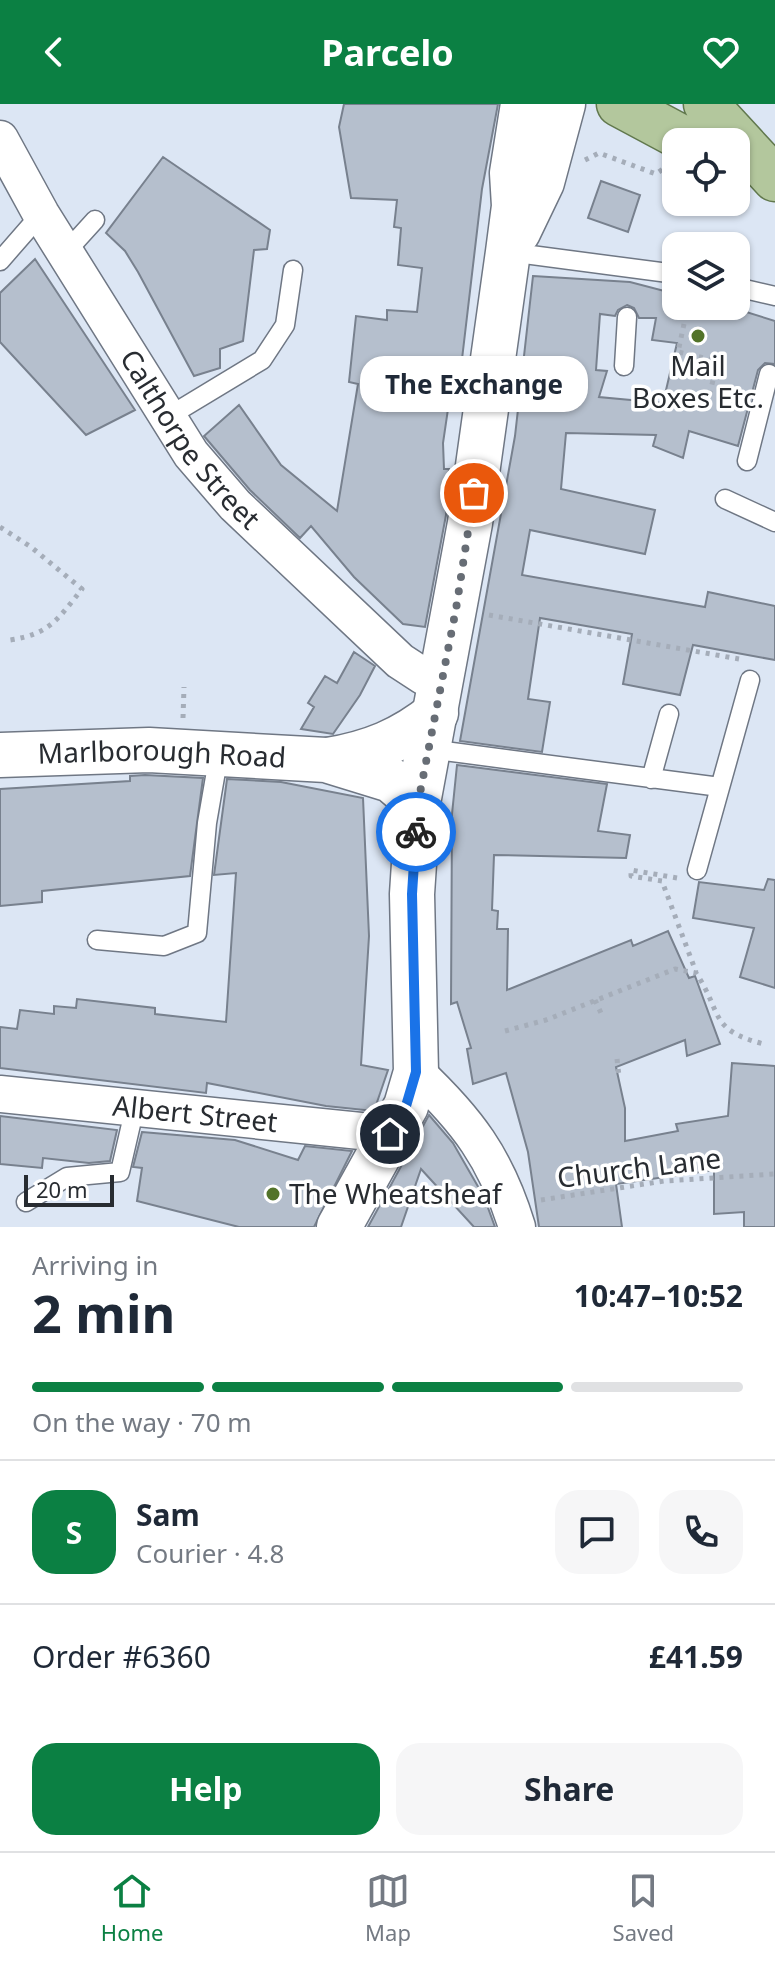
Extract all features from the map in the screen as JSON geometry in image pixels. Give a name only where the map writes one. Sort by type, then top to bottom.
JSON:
[{"type":"main road","points":[[619,104],[662,140]]},
{"type":"main road","points":[[706,104],[775,179]]},
{"type":"main road","points":[[750,173],[775,186]]},
{"type":"street","points":[[339,1227],[406,1106],[416,1072],[412,894],[418,803],[456,609],[508,252],[514,206],[512,173],[523,104]]},
{"type":"street","points":[[508,252],[542,182],[563,104]]},
{"type":"street","name":"Calthorpe Street","points":[[5,161],[191,454],[235,505],[400,661],[423,676],[436,714]]},
{"type":"street","name":"Marlborough Road","points":[[326,760],[382,747],[402,738],[436,714]]},
{"type":"street","name":"Marlborough Road","points":[[14,748],[149,750],[326,760],[391,780],[418,803]]},
{"type":"street","points":[[416,1072],[461,1115],[513,1213]]},
{"type":"street","name":"Albert Street","points":[[0,1094],[390,1134]]},
{"type":"lane","points":[[1,258],[41,214]]},
{"type":"lane","points":[[65,253],[95,220]]},
{"type":"lane","points":[[508,252],[636,275],[662,274]]},
{"type":"lane","points":[[166,418],[262,360],[285,325],[293,270]]},
{"type":"lane","points":[[750,291],[771,296]]},
{"type":"lane","points":[[624,366],[627,317]]},
{"type":"lane","points":[[747,461],[769,374]]},
{"type":"lane","points":[[725,499],[775,522]]},
{"type":"lane","points":[[697,870],[750,680]]},
{"type":"lane","points":[[436,714],[651,779],[720,787]]},
{"type":"lane","points":[[651,779],[669,714]]},
{"type":"lane","points":[[97,940],[164,946],[197,933],[207,823],[219,754]]},
{"type":"lane","points":[[26,1202],[67,1177],[120,1172],[135,1107]]},
{"type":"path","points":[[577,164],[599,153],[656,174],[662,169]]},
{"type":"path","points":[[684,324],[678,352],[718,361],[709,396]]},
{"type":"path","points":[[0,527],[82,589],[51,628],[32,637],[10,640]]},
{"type":"path","points":[[456,609],[744,660]]},
{"type":"path","points":[[505,1031],[675,969],[686,969],[696,973],[719,1021],[730,1032],[764,1044]]},
{"type":"path","points":[[595,1000],[601,1013]]},
{"type":"path","points":[[617,1059],[619,1076]]},
{"type":"path","name":"Church Lane","points":[[513,1213],[537,1201],[664,1181],[775,1174]]},
{"type":"building","points":[[344,104],[498,104],[482,189],[460,376],[453,375],[443,443],[444,469],[449,469],[446,515],[425,627],[403,624],[354,577],[311,526],[300,538],[250,490],[204,436],[239,405],[281,465],[337,511],[358,384],[349,382],[356,316],[387,320],[387,310],[417,312],[422,268],[398,265],[401,228],[394,227],[397,200],[351,198],[339,127]]},
{"type":"building","points":[[163,157],[270,230],[267,249],[254,250],[243,341],[220,349],[220,368],[194,376],[138,272],[125,251],[106,233]]},
{"type":"building","points":[[601,181],[640,195],[628,232],[588,218]]},
{"type":"building","points":[[35,259],[135,410],[86,435],[0,342],[0,293]]},
{"type":"building","points":[[533,276],[630,282],[662,290],[662,320],[750,320],[750,313],[775,321],[775,364],[765,363],[758,370],[738,446],[689,431],[683,458],[653,446],[656,435],[566,433],[561,489],[655,510],[645,554],[530,530],[522,575],[705,607],[708,592],[775,606],[775,660],[693,645],[680,695],[623,684],[632,634],[540,618],[528,699],[550,702],[542,752],[460,741],[515,436]],"holes":[[[627,305],[634,308],[639,318],[656,318],[652,340],[677,343],[663,403],[599,397],[607,371],[596,370],[600,314],[615,316]]]},
{"type":"building","points":[[354,652],[375,666],[360,695],[333,734],[301,729],[314,707],[308,703],[325,676],[337,683]]},
{"type":"building","points":[[457,765],[607,784],[598,831],[630,835],[626,858],[494,855],[492,910],[498,911],[497,929],[508,929],[507,990],[631,940],[633,946],[668,931],[689,978],[695,976],[720,1044],[687,1056],[685,1040],[616,1067],[625,1108],[625,1141],[678,1131],[676,1124],[728,1116],[732,1063],[775,1066],[775,1227],[744,1227],[744,1212],[714,1214],[714,1170],[616,1184],[622,1227],[539,1227],[528,1152],[506,1073],[473,1084],[467,1049],[471,1048],[457,1002],[451,1004],[452,814]]},
{"type":"building","points":[[130,776],[203,778],[190,876],[42,891],[42,902],[0,906],[0,789],[130,781]]},
{"type":"building","points":[[227,779],[281,782],[363,798],[369,936],[361,1065],[388,1070],[374,1111],[326,1106],[207,1083],[206,1093],[0,1068],[0,1027],[17,1029],[20,1010],[54,1014],[54,1006],[76,1008],[77,999],[155,1008],[155,1014],[226,1022],[236,873],[214,875]]},
{"type":"building","points":[[768,879],[775,880],[775,988],[740,977],[754,928],[693,918],[699,882],[764,890]]},
{"type":"building","points":[[429,1115],[453,1143],[484,1197],[495,1227],[474,1227],[421,1169],[401,1227],[368,1227]]},
{"type":"building","points":[[0,1116],[117,1130],[110,1161],[89,1163],[43,1158],[42,1168],[0,1164]]},
{"type":"building","points":[[142,1132],[235,1140],[298,1160],[305,1146],[352,1151],[314,1227],[239,1227],[137,1201],[142,1168],[133,1167]]},
{"type":"way so far","points":[[416,832],[418,803],[456,609],[474,493]]},
{"type":"place","name":"Mail Boxes Etc.","points":[[698,336]]},
{"type":"place","name":"The Exchange","points":[[474,493]]},
{"type":"place","name":"The Wheatsheaf","points":[[273,1194]]},
{"type":"route","points":[[390,1134],[406,1106],[416,1072],[412,894],[416,832]]}]
